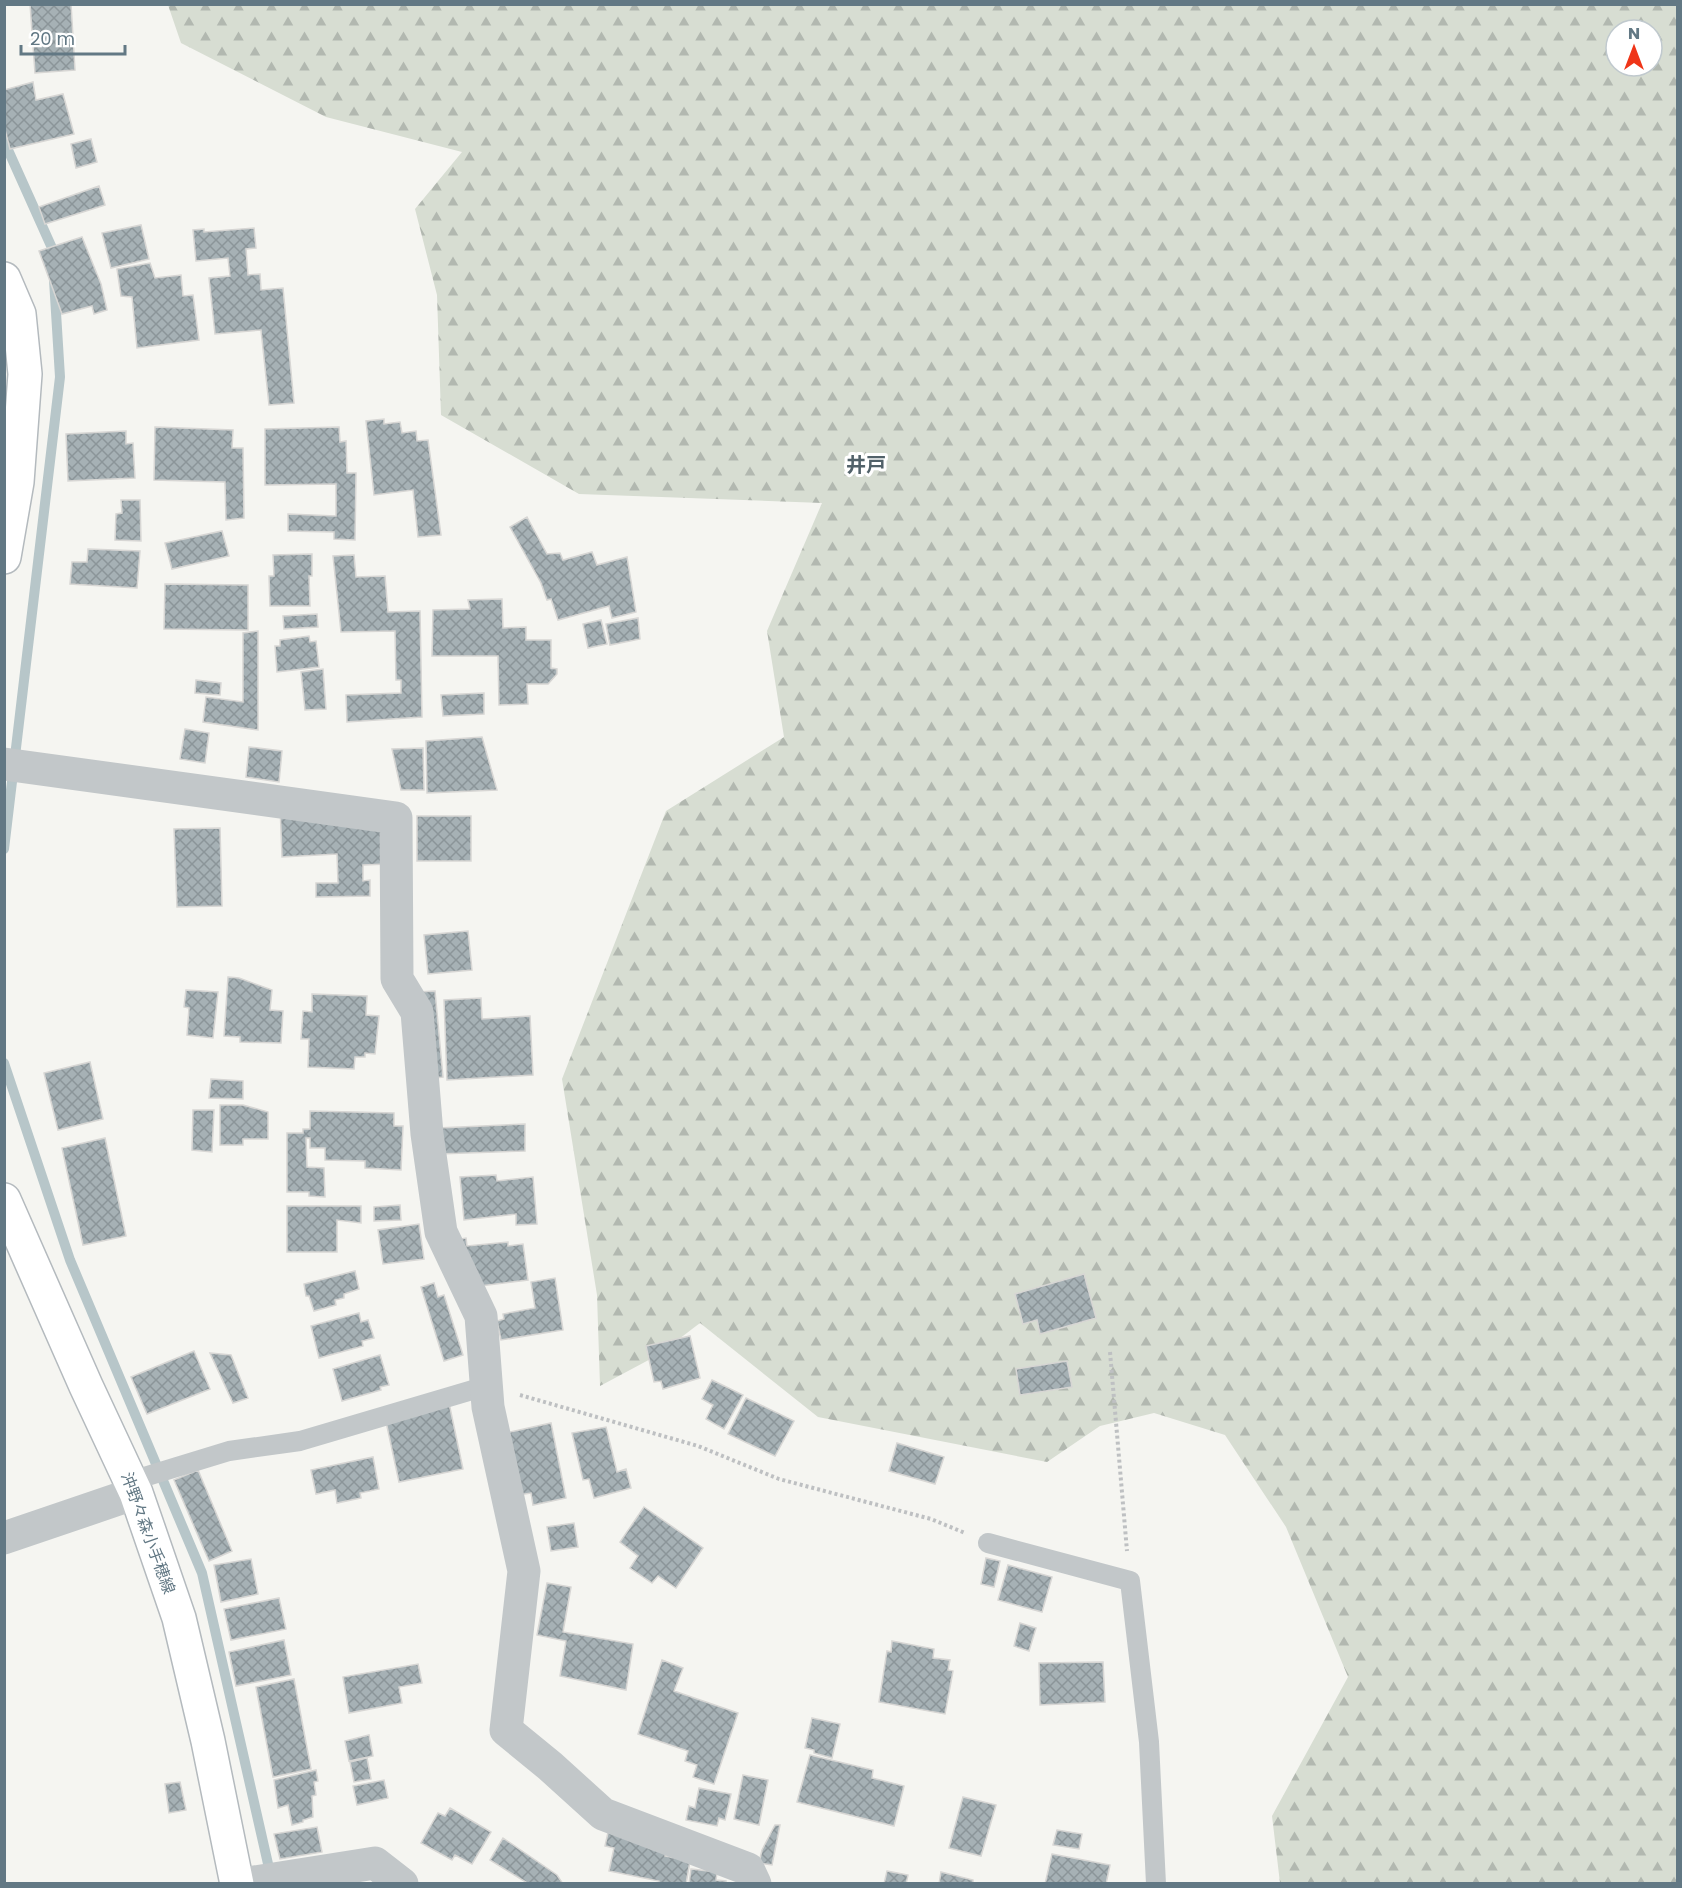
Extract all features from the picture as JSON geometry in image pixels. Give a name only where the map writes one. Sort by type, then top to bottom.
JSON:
[{"type":"main road","points":[[4,279],[19,314],[25,374],[17,482],[4,557]]},
{"type":"main road","name":"沖野々森小手穂線","points":[[4,1200],[133,1487],[178,1618],[208,1741],[237,1884]]},
{"type":"street","points":[[4,764],[396,818],[397,979],[417,1012],[427,1134],[441,1232],[481,1316],[488,1407],[524,1571],[506,1730],[603,1814],[748,1869],[755,1884]]},
{"type":"street","points":[[4,1538],[133,1487]]},
{"type":"street","points":[[242,1884],[375,1863],[402,1884]]},
{"type":"lane","points":[[133,1487],[230,1451],[300,1441],[486,1386]]},
{"type":"lane","points":[[988,1543],[1130,1581],[1149,1742],[1156,1884]]},
{"type":"path","points":[[1110,1352],[1130,1581]]},
{"type":"path","points":[[486,1386],[698,1446],[779,1479],[932,1519],[988,1543]]},
{"type":"green space","points":[[168,5],[1677,5],[1677,1883],[1280,1883],[1272,1816],[1348,1677],[1286,1527],[1225,1435],[1154,1413],[1100,1426],[1047,1462],[818,1417],[700,1323],[658,1355],[600,1386],[597,1295],[562,1079],[666,811],[784,737],[767,631],[822,503],[579,494],[441,415],[437,295],[415,209],[462,152],[326,117],[181,43]]},
{"type":"building","points":[[30,4],[71,4],[75,70],[35,73]]},
{"type":"building","points":[[33,82],[36,100],[63,94],[74,134],[10,149],[4,126],[4,90]]},
{"type":"building","points":[[91,139],[97,162],[76,168],[71,144]]},
{"type":"building","points":[[99,186],[105,205],[45,224],[39,207]]},
{"type":"building","points":[[141,225],[149,259],[111,268],[102,233]]},
{"type":"building","points":[[254,228],[256,248],[246,249],[248,275],[260,274],[261,290],[283,288],[294,403],[269,405],[261,330],[215,334],[209,278],[230,276],[228,258],[196,261],[193,230],[204,229],[204,232]]},
{"type":"building","points":[[82,237],[101,284],[107,310],[94,314],[92,306],[62,314],[39,251]]},
{"type":"building","points":[[150,263],[155,278],[181,275],[183,296],[193,295],[199,340],[137,348],[132,297],[121,296],[117,269]]},
{"type":"building","points":[[384,419],[384,424],[400,422],[402,433],[416,431],[417,441],[428,440],[441,535],[418,537],[413,490],[374,495],[366,421]]},
{"type":"building","points":[[155,427],[233,430],[232,448],[243,448],[244,518],[226,520],[225,482],[154,480]]},
{"type":"building","points":[[339,427],[340,442],[346,441],[347,473],[356,473],[355,540],[334,539],[334,532],[288,531],[288,514],[336,516],[336,484],[265,485],[265,429]]},
{"type":"building","points":[[126,431],[126,444],[133,443],[135,478],[68,481],[66,434]]},
{"type":"building","points":[[121,500],[140,500],[141,541],[115,540],[116,514],[122,513]]},
{"type":"building","points":[[527,517],[547,554],[560,553],[563,560],[592,552],[597,565],[627,557],[636,612],[612,618],[609,606],[558,620],[551,599],[547,600],[541,583],[510,527]]},
{"type":"building","points":[[222,531],[229,556],[172,569],[165,543]]},
{"type":"building","points":[[88,549],[140,551],[137,588],[70,584],[72,562],[87,562]]},
{"type":"building","points":[[312,554],[312,576],[309,576],[310,606],[270,606],[269,576],[274,576],[273,555]]},
{"type":"building","points":[[354,555],[356,577],[385,576],[388,612],[420,611],[422,717],[347,722],[346,695],[401,693],[401,680],[396,680],[395,631],[341,632],[333,556]]},
{"type":"building","points":[[165,584],[248,585],[248,630],[164,629]]},
{"type":"building","points":[[502,599],[503,628],[526,627],[526,640],[551,640],[551,668],[557,669],[557,674],[548,684],[527,684],[528,704],[499,705],[498,656],[432,656],[433,610],[470,609],[468,600]]},
{"type":"building","points":[[317,614],[318,627],[284,629],[283,616]]},
{"type":"building","points":[[638,618],[640,639],[610,645],[606,624]]},
{"type":"building","points":[[601,620],[607,644],[588,648],[583,624]]},
{"type":"building","points":[[258,631],[258,730],[203,722],[206,697],[243,702],[243,633]]},
{"type":"building","points":[[309,636],[310,642],[316,641],[319,667],[277,672],[275,646],[280,646],[280,640]]},
{"type":"building","points":[[323,669],[326,709],[305,710],[301,672]]},
{"type":"building","points":[[196,680],[221,683],[220,695],[195,693]]},
{"type":"building","points":[[484,693],[484,714],[443,716],[441,695]]},
{"type":"building","points":[[185,729],[209,733],[205,763],[180,759]]},
{"type":"building","points":[[482,737],[497,790],[427,793],[426,741]]},
{"type":"building","points":[[249,747],[282,751],[279,782],[246,777]]},
{"type":"building","points":[[423,748],[424,790],[401,790],[392,749]]},
{"type":"building","points":[[280,805],[387,828],[387,864],[363,865],[363,881],[370,880],[370,896],[316,897],[316,883],[338,883],[337,854],[282,857]]},
{"type":"building","points":[[417,816],[471,816],[471,861],[417,861]]},
{"type":"building","points":[[220,828],[222,906],[177,907],[174,829]]},
{"type":"building","points":[[468,931],[472,970],[428,974],[424,935]]},
{"type":"building","points":[[228,977],[239,978],[272,990],[270,1010],[283,1011],[281,1043],[240,1042],[240,1037],[224,1036]]},
{"type":"building","points":[[186,990],[218,992],[213,1038],[187,1035],[189,1008],[184,1007]]},
{"type":"building","points":[[435,991],[443,1077],[426,1079],[418,992]]},
{"type":"building","points":[[312,994],[367,996],[366,1015],[379,1016],[375,1054],[365,1053],[365,1057],[355,1057],[354,1069],[308,1067],[309,1039],[301,1039],[303,1011],[312,1012]]},
{"type":"building","points":[[481,998],[482,1019],[530,1016],[533,1075],[447,1080],[444,1000]]},
{"type":"building","points":[[90,1062],[103,1119],[58,1130],[44,1073]]},
{"type":"building","points":[[211,1079],[243,1081],[243,1099],[209,1098]]},
{"type":"building","points":[[220,1105],[243,1105],[268,1112],[268,1139],[243,1139],[243,1145],[220,1145]]},
{"type":"building","points":[[193,1110],[214,1110],[212,1152],[192,1150]]},
{"type":"building","points":[[310,1111],[394,1113],[394,1126],[403,1126],[401,1170],[365,1168],[365,1161],[325,1160],[325,1148],[310,1148],[310,1138],[306,1138],[307,1167],[324,1168],[325,1197],[309,1196],[309,1192],[287,1192],[287,1133],[303,1133],[303,1129],[310,1129]]},
{"type":"building","points":[[525,1124],[525,1151],[438,1154],[438,1128]]},
{"type":"building","points":[[105,1138],[126,1236],[83,1245],[62,1148]]},
{"type":"building","points":[[496,1175],[497,1181],[533,1177],[537,1224],[516,1225],[516,1214],[464,1220],[460,1177]]},
{"type":"building","points":[[400,1205],[401,1220],[374,1221],[374,1207]]},
{"type":"building","points":[[287,1206],[361,1206],[361,1223],[337,1220],[337,1252],[287,1252]]},
{"type":"building","points":[[419,1224],[424,1259],[383,1264],[378,1230]]},
{"type":"building","points":[[466,1238],[467,1246],[508,1242],[508,1246],[523,1244],[528,1280],[472,1287],[454,1240]]},
{"type":"building","points":[[355,1271],[359,1289],[344,1294],[344,1298],[335,1300],[336,1305],[314,1311],[309,1296],[306,1296],[304,1284]]},
{"type":"building","points":[[1084,1274],[1096,1318],[1040,1334],[1037,1320],[1023,1324],[1015,1294]]},
{"type":"building","points":[[555,1278],[563,1330],[501,1340],[497,1321],[504,1319],[503,1314],[535,1308],[531,1282]]},
{"type":"building","points":[[434,1283],[438,1297],[444,1295],[463,1355],[444,1361],[421,1287]]},
{"type":"building","points":[[359,1313],[361,1322],[368,1320],[374,1338],[362,1341],[363,1346],[319,1358],[311,1326]]},
{"type":"building","points":[[690,1336],[700,1378],[663,1389],[661,1381],[654,1382],[646,1346]]},
{"type":"building","points":[[194,1351],[210,1389],[147,1414],[131,1377]]},
{"type":"building","points":[[210,1353],[231,1355],[248,1398],[233,1403]]},
{"type":"building","points":[[380,1355],[389,1385],[380,1387],[381,1390],[342,1401],[333,1369]]},
{"type":"building","points":[[1067,1361],[1072,1387],[1020,1395],[1016,1369]]},
{"type":"building","points":[[712,1380],[743,1395],[724,1429],[706,1419],[713,1405],[702,1399]]},
{"type":"building","points":[[746,1398],[794,1421],[775,1456],[728,1434]]},
{"type":"building","points":[[449,1403],[463,1469],[399,1482],[385,1417]]},
{"type":"building","points":[[551,1423],[566,1498],[533,1505],[531,1493],[512,1496],[501,1434]]},
{"type":"building","points":[[606,1427],[617,1472],[626,1469],[631,1488],[594,1498],[589,1479],[583,1480],[572,1433]]},
{"type":"building","points":[[897,1443],[944,1457],[935,1484],[889,1471]]},
{"type":"building","points":[[373,1457],[379,1489],[360,1493],[361,1498],[337,1503],[335,1490],[316,1494],[311,1470]]},
{"type":"building","points":[[198,1470],[232,1551],[209,1561],[174,1480]]},
{"type":"building","points":[[644,1507],[703,1548],[676,1588],[658,1576],[652,1583],[630,1568],[638,1556],[620,1542]]},
{"type":"building","points":[[574,1523],[578,1547],[551,1551],[547,1527]]},
{"type":"building","points":[[986,1558],[1000,1561],[994,1587],[981,1584]]},
{"type":"building","points":[[251,1559],[258,1594],[221,1602],[214,1565]]},
{"type":"building","points":[[1008,1565],[1052,1577],[1042,1612],[998,1600]]},
{"type":"building","points":[[547,1583],[571,1587],[563,1632],[633,1644],[626,1690],[560,1676],[566,1641],[537,1635]]},
{"type":"building","points":[[279,1598],[286,1629],[231,1640],[224,1609]]},
{"type":"building","points":[[1020,1623],[1036,1628],[1029,1651],[1014,1646]]},
{"type":"building","points":[[284,1640],[291,1675],[236,1686],[229,1652]]},
{"type":"building","points":[[892,1641],[934,1649],[933,1658],[950,1660],[948,1670],[953,1671],[945,1714],[879,1702],[887,1651],[891,1652]]},
{"type":"building","points":[[662,1660],[683,1668],[674,1691],[738,1713],[714,1784],[693,1777],[697,1765],[685,1761],[688,1751],[638,1734]]},
{"type":"building","points":[[1103,1662],[1105,1702],[1040,1705],[1039,1663]]},
{"type":"building","points":[[418,1664],[422,1683],[399,1687],[402,1703],[349,1713],[343,1677]]},
{"type":"building","points":[[294,1679],[311,1769],[273,1777],[256,1687]]},
{"type":"building","points":[[812,1718],[840,1724],[832,1758],[805,1748]]},
{"type":"building","points":[[369,1735],[373,1756],[349,1761],[345,1741]]},
{"type":"building","points":[[810,1755],[873,1770],[872,1778],[904,1786],[894,1826],[797,1802]]},
{"type":"building","points":[[367,1758],[371,1779],[354,1782],[350,1762]]},
{"type":"building","points":[[316,1770],[318,1781],[314,1782],[316,1795],[312,1796],[313,1817],[292,1825],[288,1805],[278,1808],[274,1780]]},
{"type":"building","points":[[743,1775],[768,1780],[759,1825],[734,1819]]},
{"type":"building","points":[[384,1780],[388,1798],[357,1805],[353,1786]]},
{"type":"building","points":[[180,1782],[186,1810],[169,1813],[165,1784]]},
{"type":"building","points":[[699,1788],[731,1794],[725,1820],[719,1818],[717,1826],[686,1820],[689,1806],[695,1808]]},
{"type":"building","points":[[963,1797],[996,1805],[981,1856],[949,1848]]},
{"type":"building","points":[[450,1808],[491,1832],[472,1864],[455,1855],[452,1860],[421,1843],[438,1813],[445,1816]]},
{"type":"building","points":[[775,1825],[780,1825],[772,1865],[759,1863],[762,1850]]},
{"type":"building","points":[[317,1827],[322,1852],[280,1859],[274,1834]]},
{"type":"building","points":[[609,1828],[667,1849],[665,1856],[690,1861],[686,1884],[659,1884],[659,1881],[609,1871],[614,1848],[605,1846]]},
{"type":"building","points":[[1057,1830],[1082,1834],[1079,1849],[1053,1845]]},
{"type":"building","points":[[503,1838],[557,1875],[563,1884],[529,1884],[490,1860]]},
{"type":"building","points":[[1052,1854],[1110,1865],[1106,1884],[1045,1884]]},
{"type":"building","points":[[691,1869],[717,1872],[716,1880],[726,1881],[726,1884],[689,1884]]},
{"type":"building","points":[[887,1871],[908,1875],[906,1884],[884,1884]]},
{"type":"building","points":[[941,1872],[973,1880],[973,1884],[939,1884]]},
{"type":"waterway","points":[[4,141],[52,248],[53,259]]},
{"type":"waterway","points":[[4,849],[60,377],[54,280]]},
{"type":"waterway","points":[[4,1063],[70,1260],[202,1573],[271,1877]]},
{"type":"district","name":"井戸","points":[[866,465]]}]
